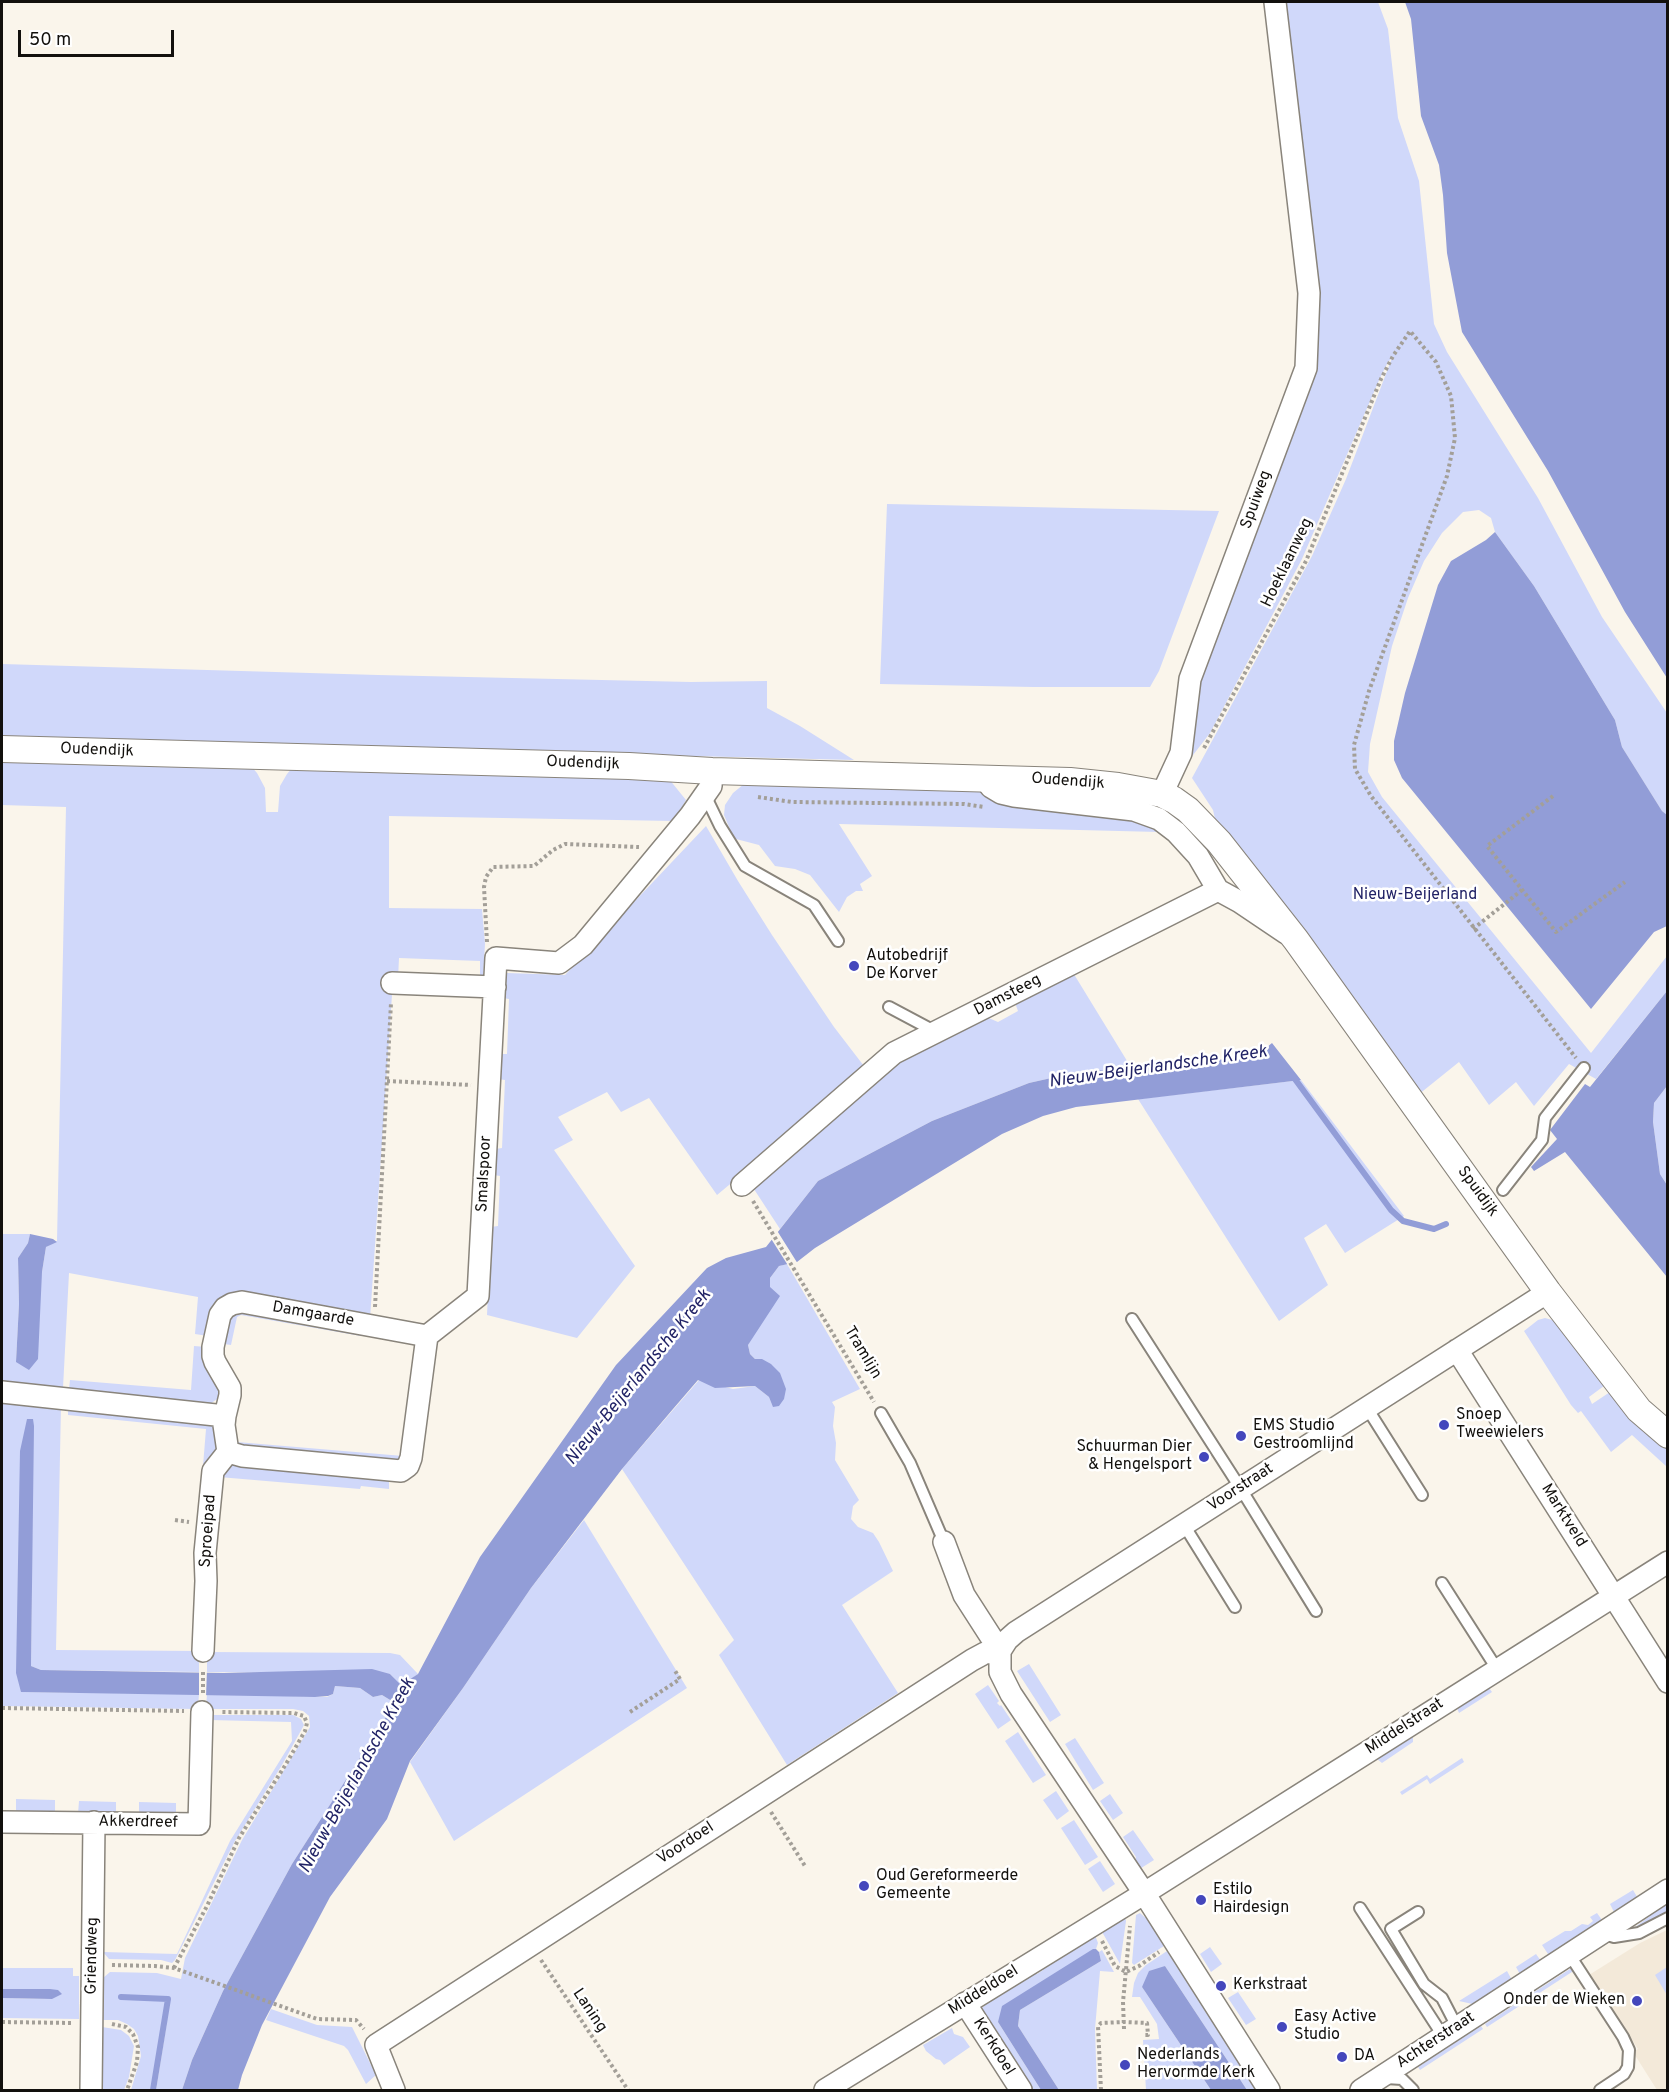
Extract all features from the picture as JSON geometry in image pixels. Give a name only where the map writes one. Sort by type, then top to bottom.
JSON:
[{"type":"street","name":"Spuiweg","points":[[1162,794],[1181,753],[1190,679],[1306,368],[1310,293],[1275,2]]},
{"type":"street","name":"Oudendijk","points":[[2,749],[629,766],[709,782],[984,778],[1070,781],[1162,794]]},
{"type":"street","points":[[984,778],[991,787],[1001,793],[1134,810],[1159,819],[1176,832],[1198,856],[1218,891],[1240,902],[1296,940]]},
{"type":"street","points":[[496,958],[559,963],[583,945],[664,847],[709,782]]},
{"type":"street","points":[[1162,794],[1188,810],[1219,842],[1296,940]]},
{"type":"street","name":"Damsteeg","points":[[742,1185],[894,1053],[1218,891]]},
{"type":"street","name":"Spuidijk","points":[[1296,940],[1548,1292],[1639,1410],[1668,1435]]},
{"type":"street","name":"Smalspoor","points":[[427,1336],[478,1296],[496,958]]},
{"type":"street","points":[[392,983],[495,987]]},
{"type":"street","name":"Voorstraat","points":[[1000,1651],[1016,1632],[1548,1292]]},
{"type":"street","name":"Damgaarde","points":[[225,1416],[230,1388],[213,1356],[213,1347],[220,1315],[232,1304],[242,1302],[427,1336]]},
{"type":"street","points":[[2,1392],[225,1416],[228,1452],[242,1456],[401,1471],[408,1466],[411,1458],[427,1336]]},
{"type":"street","name":"Marktveld","points":[[1457,1350],[1668,1682]]},
{"type":"street","name":"Sproeipad","points":[[203,1651],[206,1581],[204,1560],[213,1471],[228,1452]]},
{"type":"street","points":[[944,1542],[964,1595],[1000,1651],[1000,1672],[1011,1694],[1138,1897],[1174,1941],[1269,2091]]},
{"type":"street","name":"Middelstraat","points":[[1138,1897],[1668,1562]]},
{"type":"street","name":"Voordoel","points":[[375,2045],[972,1660],[985,1653],[1000,1651]]},
{"type":"street","name":"Akkerdreef","points":[[2,1822],[199,1824],[202,1704]]},
{"type":"street","name":"Griendweg","points":[[91,2091],[94,1822]]},
{"type":"street","name":"Achterstraat","points":[[1361,2091],[1668,1890]]},
{"type":"street","name":"Middeldoel","points":[[825,2091],[1138,1897]]},
{"type":"street","name":"Kerkdoel","points":[[965,2003],[1021,2091]]},
{"type":"street","points":[[375,2045],[394,2091]]},
{"type":"lane","points":[[709,782],[720,826],[745,866],[814,905],[838,941]]},
{"type":"lane","points":[[889,1007],[936,1032]]},
{"type":"lane","points":[[1503,1190],[1542,1140],[1545,1118],[1584,1068]]},
{"type":"lane","points":[[1132,1319],[1316,1611]]},
{"type":"lane","points":[[1366,1408],[1422,1495]]},
{"type":"lane","points":[[880,1413],[910,1463],[944,1542]]},
{"type":"lane","points":[[1184,1525],[1235,1607]]},
{"type":"lane","points":[[1442,1583],[1497,1669]]},
{"type":"lane","points":[[1360,1908],[1450,2032]]},
{"type":"lane","points":[[1418,1912],[1391,1929],[1424,1984],[1442,1998],[1450,2032]]},
{"type":"lane","points":[[1601,1933],[1614,1937],[1624,1936],[1646,1930],[1668,1918]]},
{"type":"lane","points":[[1569,1954],[1623,2037],[1629,2050],[1628,2067],[1624,2074],[1600,2091]]},
{"type":"lane","points":[[1387,2073],[1389,2077],[1402,2079],[1413,2091]]},
{"type":"path","name":"Hoeklaanweg","points":[[1201,752],[1306,561],[1381,379],[1410,331],[1436,362],[1451,396],[1455,438],[1447,476],[1369,691],[1354,745],[1355,769],[1371,796],[1473,929]]},
{"type":"path","points":[[755,796],[792,802],[964,804],[994,809]]},
{"type":"path","points":[[1553,796],[1487,846],[1556,932],[1625,882]]},
{"type":"path","points":[[496,958],[487,943],[484,907],[486,877],[493,867],[534,866],[553,850],[565,844],[664,847]]},
{"type":"path","points":[[1522,890],[1473,929],[1584,1068]]},
{"type":"path","points":[[374,1326],[392,983]]},
{"type":"path","points":[[387,1081],[489,1086]]},
{"type":"path","name":"Tramlijn","points":[[742,1185],[880,1413]]},
{"type":"path","points":[[202,1704],[203,1651]]},
{"type":"path","points":[[630,1712],[680,1679],[674,1669]]},
{"type":"path","points":[[761,1796],[806,1866]]},
{"type":"path","points":[[1124,2029],[1126,1972],[1138,1897]]},
{"type":"path","points":[[1093,1924],[1115,1966],[1126,1972]]},
{"type":"path","points":[[1126,1972],[1139,1966],[1174,1941]]},
{"type":"path","name":"Laning","points":[[530,1944],[628,2091]]},
{"type":"path","points":[[93,1965],[155,1966],[184,1972],[318,2019],[356,2020],[375,2045]]},
{"type":"path","points":[[1101,2091],[1098,2026],[1101,2023],[1147,2023],[1148,2035],[1143,2035]]},
{"type":"shaded area","name":"Onder de Wieken","points":[[1667,1930],[1667,2090],[1657,2090],[1633,2052],[1638,2049],[1589,1975],[1640,1943]]},
{"type":"green space","name":"Nieuw-Beijerland","points":[[1281,2],[1378,2],[1388,29],[1398,118],[1419,181],[1434,324],[1447,352],[1538,498],[1602,617],[1667,713],[1667,815],[1662,811],[1622,747],[1615,720],[1534,586],[1495,532],[1491,518],[1479,510],[1463,512],[1442,533],[1424,561],[1408,598],[1392,646],[1370,744],[1368,772],[1382,797],[1591,1053],[1667,956],[1667,991],[1596,1079],[1569,1064],[1534,1106],[1516,1082],[1489,1105],[1459,1062],[1418,1095],[1216,823],[1213,810],[1192,778],[1312,556],[1346,479],[1392,358],[1380,378],[1302,559],[1210,733],[1190,759],[1188,745],[1195,687],[1306,385]]},
{"type":"green space","points":[[887,504],[1219,511],[1159,671],[1150,687],[880,684]]},
{"type":"green space","points":[[2,664],[691,682],[767,681],[767,708],[854,760],[2,739]]},
{"type":"green space","points":[[2,759],[250,765],[265,788],[266,812],[278,812],[280,786],[293,767],[669,779],[686,800],[674,821],[389,816],[389,908],[482,909],[485,944],[483,978],[480,978],[480,961],[399,958],[398,979],[393,980],[370,1319],[248,1297],[208,1336],[195,1334],[198,1297],[69,1273],[63,1388],[2,1381],[2,1234],[30,1234],[28,1243],[18,1258],[19,1304],[16,1362],[42,1272],[46,1247],[57,1241],[66,807],[2,805]]},
{"type":"green space","points":[[744,784],[955,785],[1146,822],[1159,832],[839,824],[872,876],[860,884],[863,891],[856,891],[847,897],[839,912],[810,875],[795,869],[775,866],[759,845],[736,839],[732,834],[724,815],[725,805],[733,793]]},
{"type":"green space","points":[[706,826],[772,935],[834,1027],[867,1070],[717,1195],[649,1098],[621,1112],[607,1092],[558,1117],[573,1140],[554,1150],[635,1266],[577,1338],[487,1315],[491,1227],[498,1226],[500,1176],[494,1175],[495,1149],[502,1148],[505,1080],[498,1079],[500,1054],[507,1054],[509,999],[503,998],[507,973],[565,975]]},
{"type":"green space","points":[[1072,971],[1132,1069],[1078,1072],[1029,1083],[932,1121],[818,1181],[780,1229],[750,1183],[902,1055],[984,1016],[998,1022],[1018,1011],[1014,1000]]},
{"type":"green space","points":[[1301,1080],[1404,1216],[1345,1253],[1326,1224],[1304,1238],[1328,1285],[1279,1321],[1138,1099]]},
{"type":"green space","points":[[1667,1086],[1667,1185],[1660,1174],[1653,1122],[1654,1103]]},
{"type":"green space","points":[[787,1264],[860,1389],[832,1402],[835,1407],[833,1426],[836,1443],[835,1460],[859,1500],[853,1506],[851,1519],[858,1527],[873,1533],[893,1571],[842,1605],[898,1693],[787,1765],[719,1655],[734,1640],[622,1469],[699,1380],[733,1389],[755,1386],[769,1397],[773,1407],[755,1359],[750,1354],[748,1345],[770,1288],[770,1278],[779,1266]]},
{"type":"green space","points":[[235,1312],[361,1331],[361,1336],[241,1315],[237,1317],[231,1345],[224,1344],[230,1316]]},
{"type":"green space","points":[[1545,1318],[1556,1321],[1608,1383],[1589,1397],[1592,1404],[1613,1390],[1667,1442],[1667,1467],[1632,1435],[1611,1452],[1581,1411],[1578,1413],[1571,1405],[1524,1331],[1538,1320]]},
{"type":"green space","points":[[194,1346],[206,1347],[221,1391],[220,1397],[210,1404],[69,1389],[70,1380],[191,1390]]},
{"type":"green space","points":[[4,1401],[61,1406],[56,1650],[199,1651],[199,1672],[41,1670],[31,1666],[33,1419],[21,1692],[199,1694],[198,1707],[194,1709],[2,1706],[2,1406]]},
{"type":"green space","points":[[68,1406],[213,1425],[216,1429],[219,1447],[207,1465],[203,1466],[206,1429],[68,1415]]},
{"type":"green space","points":[[237,1442],[403,1456],[397,1461],[239,1446]]},
{"type":"green space","points":[[229,1464],[389,1480],[389,1489],[361,1486],[360,1489],[219,1477]]},
{"type":"green space","points":[[584,1520],[687,1688],[454,1841],[410,1762],[531,1588]]},
{"type":"green space","points":[[207,1652],[390,1653],[400,1655],[418,1674],[401,1686],[390,1674],[207,1672]]},
{"type":"green space","points":[[1029,1664],[1061,1715],[1050,1722],[1017,1671]]},
{"type":"green space","points":[[988,1685],[999,1701],[997,1703],[1001,1705],[1011,1720],[998,1729],[975,1694]]},
{"type":"green space","points":[[335,1686],[360,1688],[373,1697],[382,1695],[395,1703],[292,1864],[223,1991],[192,2060],[182,2090],[156,2090],[167,2022],[151,2090],[131,2090],[141,2056],[138,2036],[127,2024],[118,2020],[103,2020],[103,1978],[110,1972],[157,1973],[181,1979],[185,1958],[242,1840],[310,1727],[309,1716],[303,1711],[293,1709],[209,1709],[206,1707],[207,1694],[327,1697],[333,1694]]},
{"type":"green space","points":[[1489,1688],[1492,1692],[1459,1713],[1457,1708]]},
{"type":"green space","points":[[209,1715],[293,1715],[301,1719],[304,1725],[235,1841],[175,1960],[172,1963],[161,1960],[109,1959],[103,1952],[177,1954],[230,1841],[292,1741],[291,1722],[210,1720]]},
{"type":"green space","points":[[1018,1732],[1046,1775],[1033,1783],[1005,1741]]},
{"type":"green space","points":[[1413,1737],[1413,1742],[1382,1763],[1377,1759]]},
{"type":"green space","points":[[1075,1738],[1104,1783],[1093,1790],[1065,1744]]},
{"type":"green space","points":[[1462,1758],[1464,1762],[1430,1784],[1427,1779],[1402,1795],[1400,1792],[1427,1775],[1430,1779]]},
{"type":"green space","points":[[1056,1791],[1069,1811],[1057,1820],[1043,1800]]},
{"type":"green space","points":[[1110,1794],[1123,1813],[1113,1820],[1100,1801]]},
{"type":"green space","points":[[16,1799],[55,1800],[55,1814],[16,1813]]},
{"type":"green space","points":[[79,1801],[116,1802],[116,1815],[78,1814]]},
{"type":"green space","points":[[139,1802],[176,1803],[176,1816],[139,1815]]},
{"type":"green space","points":[[1074,1820],[1098,1857],[1085,1865],[1061,1828]]},
{"type":"green space","points":[[1133,1830],[1154,1860],[1138,1870],[1134,1865],[1136,1857],[1123,1837]]},
{"type":"green space","points":[[1100,1861],[1115,1884],[1103,1892],[1088,1869]]},
{"type":"green space","points":[[1633,1890],[1639,1900],[1614,1912],[1610,1904]]},
{"type":"green space","points":[[1667,1903],[1666,1912],[1634,1928]]},
{"type":"green space","points":[[1140,1913],[1149,1921],[1164,1946],[1134,1965],[1132,1963],[1136,1915]]},
{"type":"green space","points":[[1597,1913],[1604,1923],[1550,1957],[1542,1945],[1565,1931],[1571,1931],[1582,1924],[1588,1925],[1593,1921],[1590,1917]]},
{"type":"green space","points":[[1125,1916],[1126,1921],[1120,1964],[1101,1930]]},
{"type":"green space","points":[[1095,1935],[1098,1943],[1096,1949],[998,2022],[1041,2090],[1024,2090],[981,2014],[982,2008]]},
{"type":"green space","points":[[1210,1947],[1222,1964],[1211,1972],[1200,1954]]},
{"type":"green space","points":[[1102,1950],[1114,1972],[1100,1971],[1095,2029],[1097,2090],[1059,2090],[1018,2026],[1020,2010],[1101,1961],[1099,1952]]},
{"type":"green space","points":[[1167,1951],[1260,2090],[1247,2090],[1165,1966],[1142,1987],[1211,2090],[1146,2090],[1143,2040],[1159,2039],[1157,2024],[1140,1997],[1132,1997],[1134,1983],[1138,1973],[1146,1965]]},
{"type":"green space","points":[[1536,1954],[1541,1961],[1521,1976],[1516,1967]]},
{"type":"green space","points":[[1573,1967],[1575,1970],[1487,2027],[1485,2024]]},
{"type":"green space","points":[[1667,1967],[1668,1995],[1655,1975]]},
{"type":"green space","points":[[2,1968],[73,1968],[73,1976],[79,1976],[79,2019],[2,2018],[2,1998],[52,1999],[50,1989],[2,1989]]},
{"type":"green space","points":[[1507,1971],[1513,1982],[1477,2005],[1459,2001]]},
{"type":"green space","points":[[1238,1992],[1256,2019],[1246,2025],[1228,1998]]},
{"type":"green space","points":[[271,2009],[317,2025],[352,2027],[376,2075],[366,2084],[344,2046],[266,2020]]},
{"type":"green space","points":[[1481,2026],[1483,2029],[1420,2070],[1418,2067]]},
{"type":"green space","points":[[102,2027],[121,2030],[129,2036],[134,2046],[129,2077],[124,2090],[101,2090]]},
{"type":"green space","points":[[952,2028],[954,2034],[963,2037],[970,2047],[944,2065],[926,2051],[923,2045]]},
{"type":"water","points":[[1405,2],[1667,2],[1667,678],[1625,612],[1548,471],[1462,332],[1447,253],[1439,165],[1421,116],[1411,19]]},
{"type":"water","points":[[1495,532],[1534,586],[1615,720],[1622,747],[1662,811],[1667,815],[1667,926],[1654,932],[1591,1009],[1402,778],[1394,760],[1394,741],[1405,693],[1438,585],[1451,561]]},
{"type":"water","points":[[1667,991],[1667,1086],[1654,1103],[1653,1122],[1660,1174],[1667,1185],[1667,1277],[1565,1152],[1534,1171],[1531,1167],[1557,1139],[1550,1130],[1585,1084],[1590,1087]]},
{"type":"water","points":[[1272,1043],[1301,1080],[1076,1107],[1043,1116],[1002,1134],[815,1248],[797,1262],[779,1266],[770,1278],[770,1287],[780,1296],[748,1345],[750,1354],[755,1359],[762,1359],[771,1364],[780,1373],[786,1389],[784,1399],[779,1406],[773,1407],[769,1397],[755,1386],[715,1388],[698,1380],[622,1469],[531,1588],[410,1761],[387,1819],[330,1897],[262,2025],[238,2090],[182,2090],[192,2060],[223,1991],[292,1864],[395,1703],[382,1695],[373,1697],[360,1688],[335,1686],[333,1694],[315,1697],[21,1692],[16,1673],[20,1451],[27,1419],[33,1419],[34,1426],[31,1666],[41,1670],[224,1673],[372,1669],[390,1674],[401,1685],[418,1674],[480,1557],[616,1365],[707,1268],[726,1258],[766,1247],[818,1181],[932,1121],[1029,1083],[1078,1072],[1188,1064],[1240,1057],[1261,1052]]},
{"type":"water","points":[[30,1234],[57,1242],[46,1247],[42,1272],[38,1359],[29,1370],[16,1362],[19,1304],[18,1258],[28,1243]]},
{"type":"water","points":[[1093,1949],[1099,1952],[1101,1961],[1020,2010],[1018,2026],[1059,2090],[1041,2090],[998,2022],[1002,2006]]},
{"type":"water","points":[[1165,1966],[1247,2090],[1211,2090],[1142,1987],[1149,1971]]},
{"type":"water","points":[[2,1989],[50,1989],[58,1990],[62,1994],[52,1999],[2,1998]]},
{"type":"pier","points":[[776,1229],[798,1264],[789,1267],[770,1237]]},
{"type":"pier","points":[[199,1669],[207,1669],[206,1697],[199,1697]]},
{"type":"waterway","name":"Nieuw-Beijerlandsche Kreek","points":[[1292,1075],[1391,1210],[1403,1221],[1434,1229],[1446,1224]]},
{"type":"waterway","points":[[121,1997],[168,1999],[153,2090]]},
{"type":"place","name":"Autobedrijf De Korver","points":[[854,966]]},
{"type":"place","name":"Snoep Tweewielers","points":[[1444,1425]]},
{"type":"place","name":"EMS Studio Gestroomlijnd","points":[[1241,1436]]},
{"type":"place","name":"Schuurman Dier & Hengelsport","points":[[1204,1457]]},
{"type":"place","name":"Oud Gereformeerde Gemeente","points":[[864,1886]]},
{"type":"place","name":"Estilo Hairdesign","points":[[1201,1900]]},
{"type":"place","name":"Kerkstraat","points":[[1221,1986]]},
{"type":"place","name":"Onder de Wieken","points":[[1637,2001]]},
{"type":"place","name":"Easy Active Studio","points":[[1282,2027]]},
{"type":"place","name":"DA","points":[[1342,2057]]},
{"type":"place","name":"Nederlands Hervormde Kerk","points":[[1125,2065]]}]
